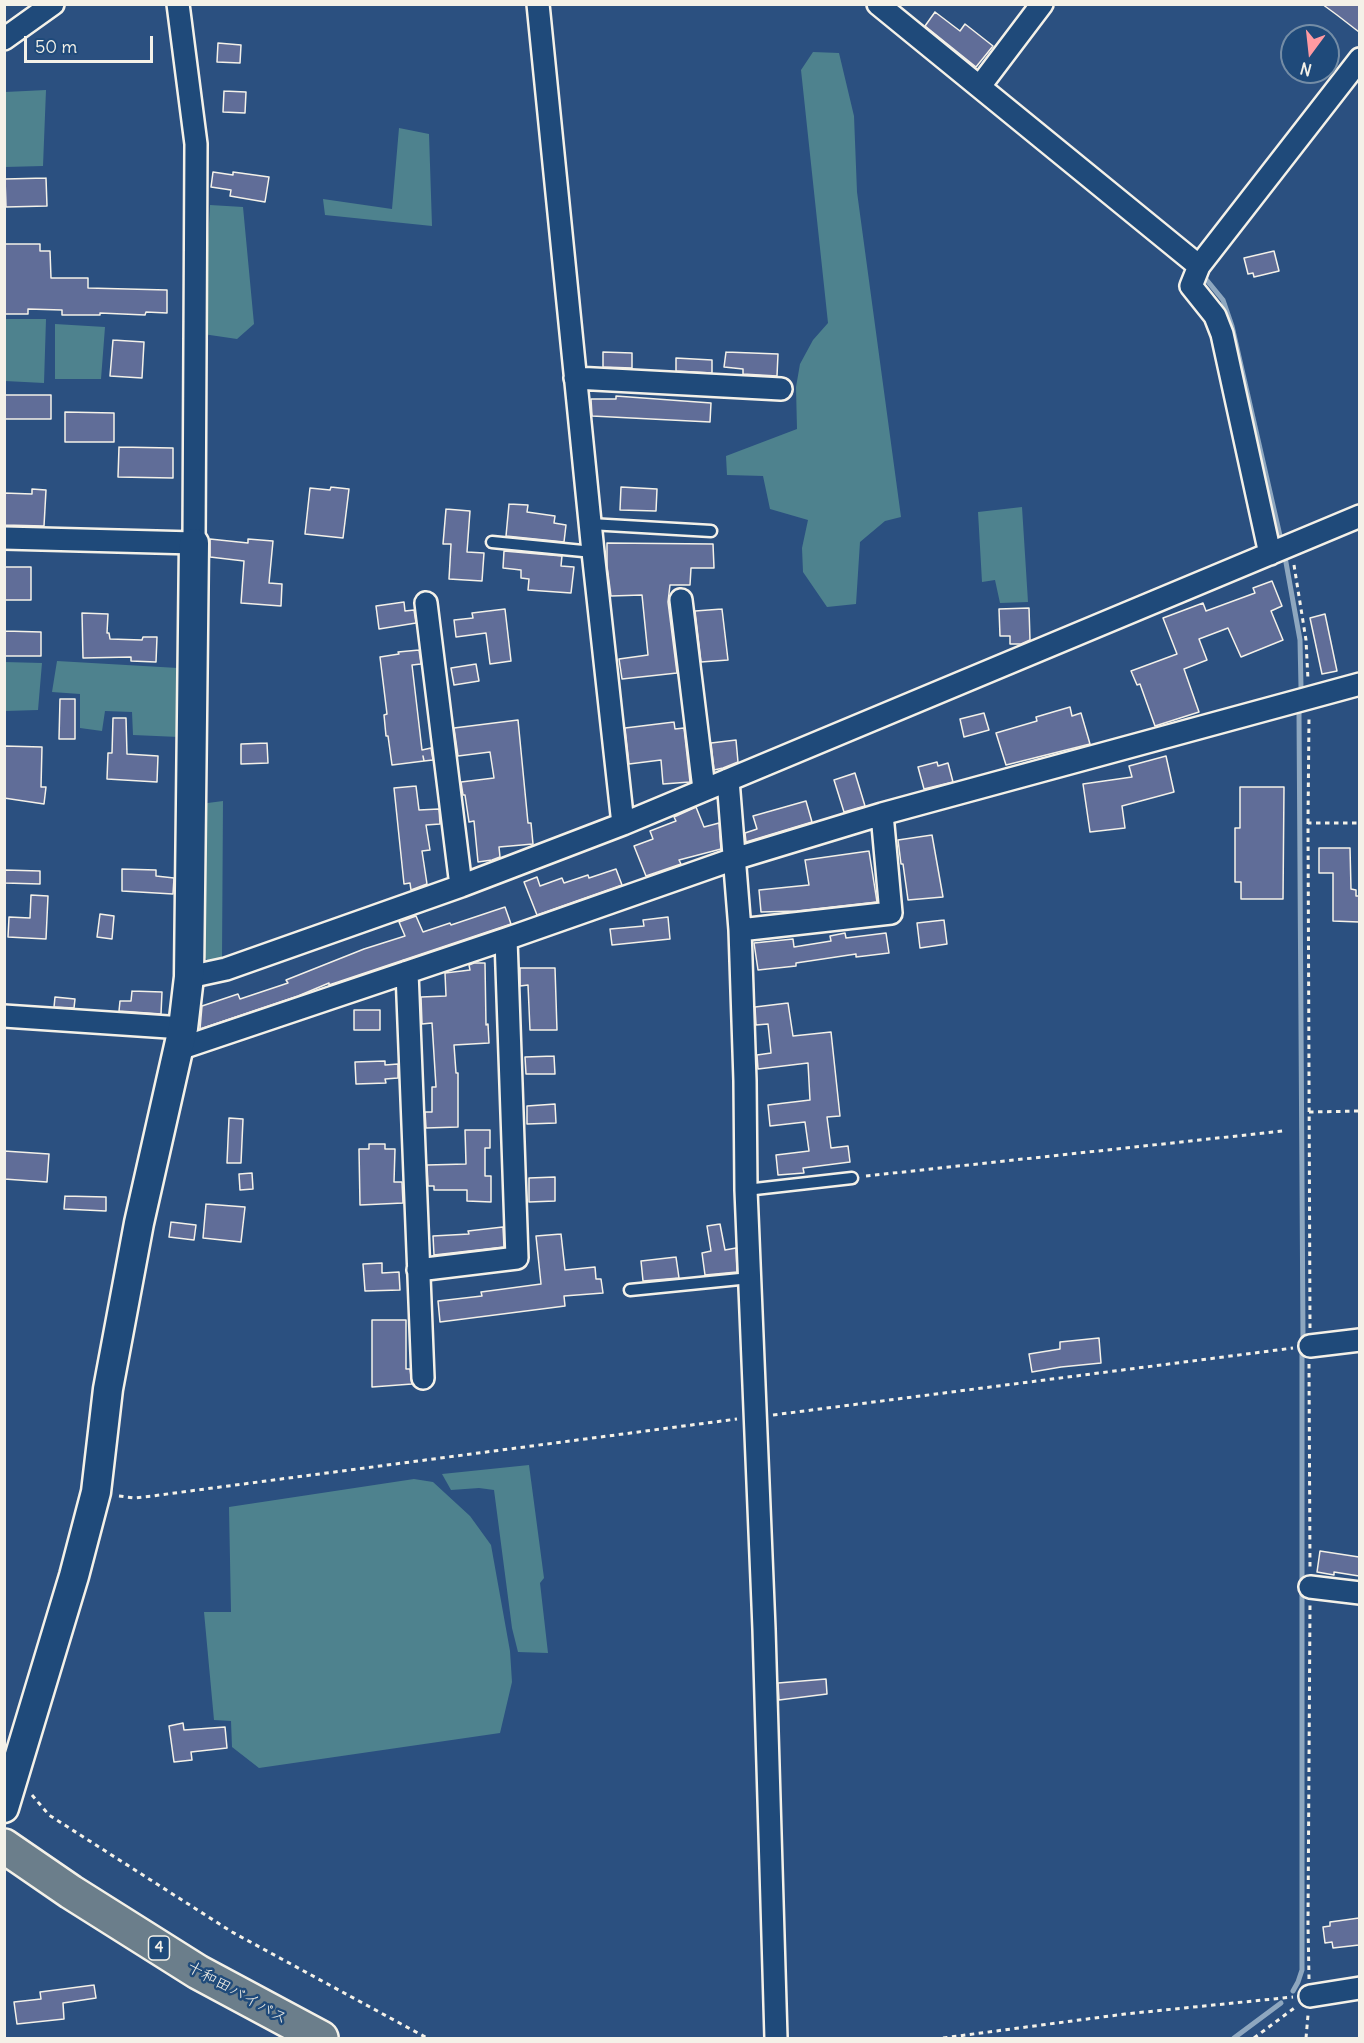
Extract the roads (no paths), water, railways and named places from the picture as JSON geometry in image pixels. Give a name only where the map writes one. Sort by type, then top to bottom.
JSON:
[{"type":"highway","name":"十和田バイパス","points":[[4,1846],[71,1892],[198,1972],[321,2038]]},
{"type":"street","points":[[4,39],[53,4]]},
{"type":"street","points":[[4,1808],[75,1576],[96,1492],[108,1389],[139,1223],[181,1039],[189,977],[196,144],[178,4]]},
{"type":"street","points":[[538,4],[590,524],[623,824]]},
{"type":"street","points":[[878,4],[1199,266]]},
{"type":"street","points":[[980,86],[1042,4]]},
{"type":"street","points":[[1270,554],[1222,334],[1215,316],[1191,286],[1199,266],[1359,59]]},
{"type":"street","points":[[575,378],[781,389]]},
{"type":"street","points":[[189,977],[226,969],[461,886],[623,824],[1359,516]]},
{"type":"street","points":[[4,538],[194,543]]},
{"type":"street","points":[[681,600],[704,789]]},
{"type":"street","points":[[426,603],[461,886]]},
{"type":"street","points":[[4,1016],[181,1039],[407,972],[734,859],[882,814],[1359,684]]},
{"type":"street","points":[[728,780],[740,930],[746,1082],[746,1190],[756,1417],[776,2038]]},
{"type":"street","points":[[740,930],[891,913],[882,814]]},
{"type":"street","points":[[418,1270],[518,1258],[506,939]]},
{"type":"street","points":[[407,972],[423,1378]]},
{"type":"street","points":[[1310,1346],[1359,1340]]},
{"type":"street","points":[[1310,1587],[1359,1593]]},
{"type":"street","points":[[1310,1996],[1359,1988]]},
{"type":"lane","points":[[590,524],[711,531]]},
{"type":"lane","points":[[492,542],[593,552]]},
{"type":"lane","points":[[746,1190],[852,1178]]},
{"type":"lane","points":[[630,1290],[750,1278]]},
{"type":"waterway","points":[[1205,278],[1223,300],[1232,326],[1281,540]]},
{"type":"waterway","points":[[1285,557],[1300,640],[1301,687]]},
{"type":"waterway","points":[[1299,712],[1303,1340]]},
{"type":"waterway","points":[[1302,1352],[1302,1579]]},
{"type":"waterway","points":[[1293,1991],[1302,1970],[1302,1591]]},
{"type":"waterway","points":[[1234,2038],[1281,2003]]}]
